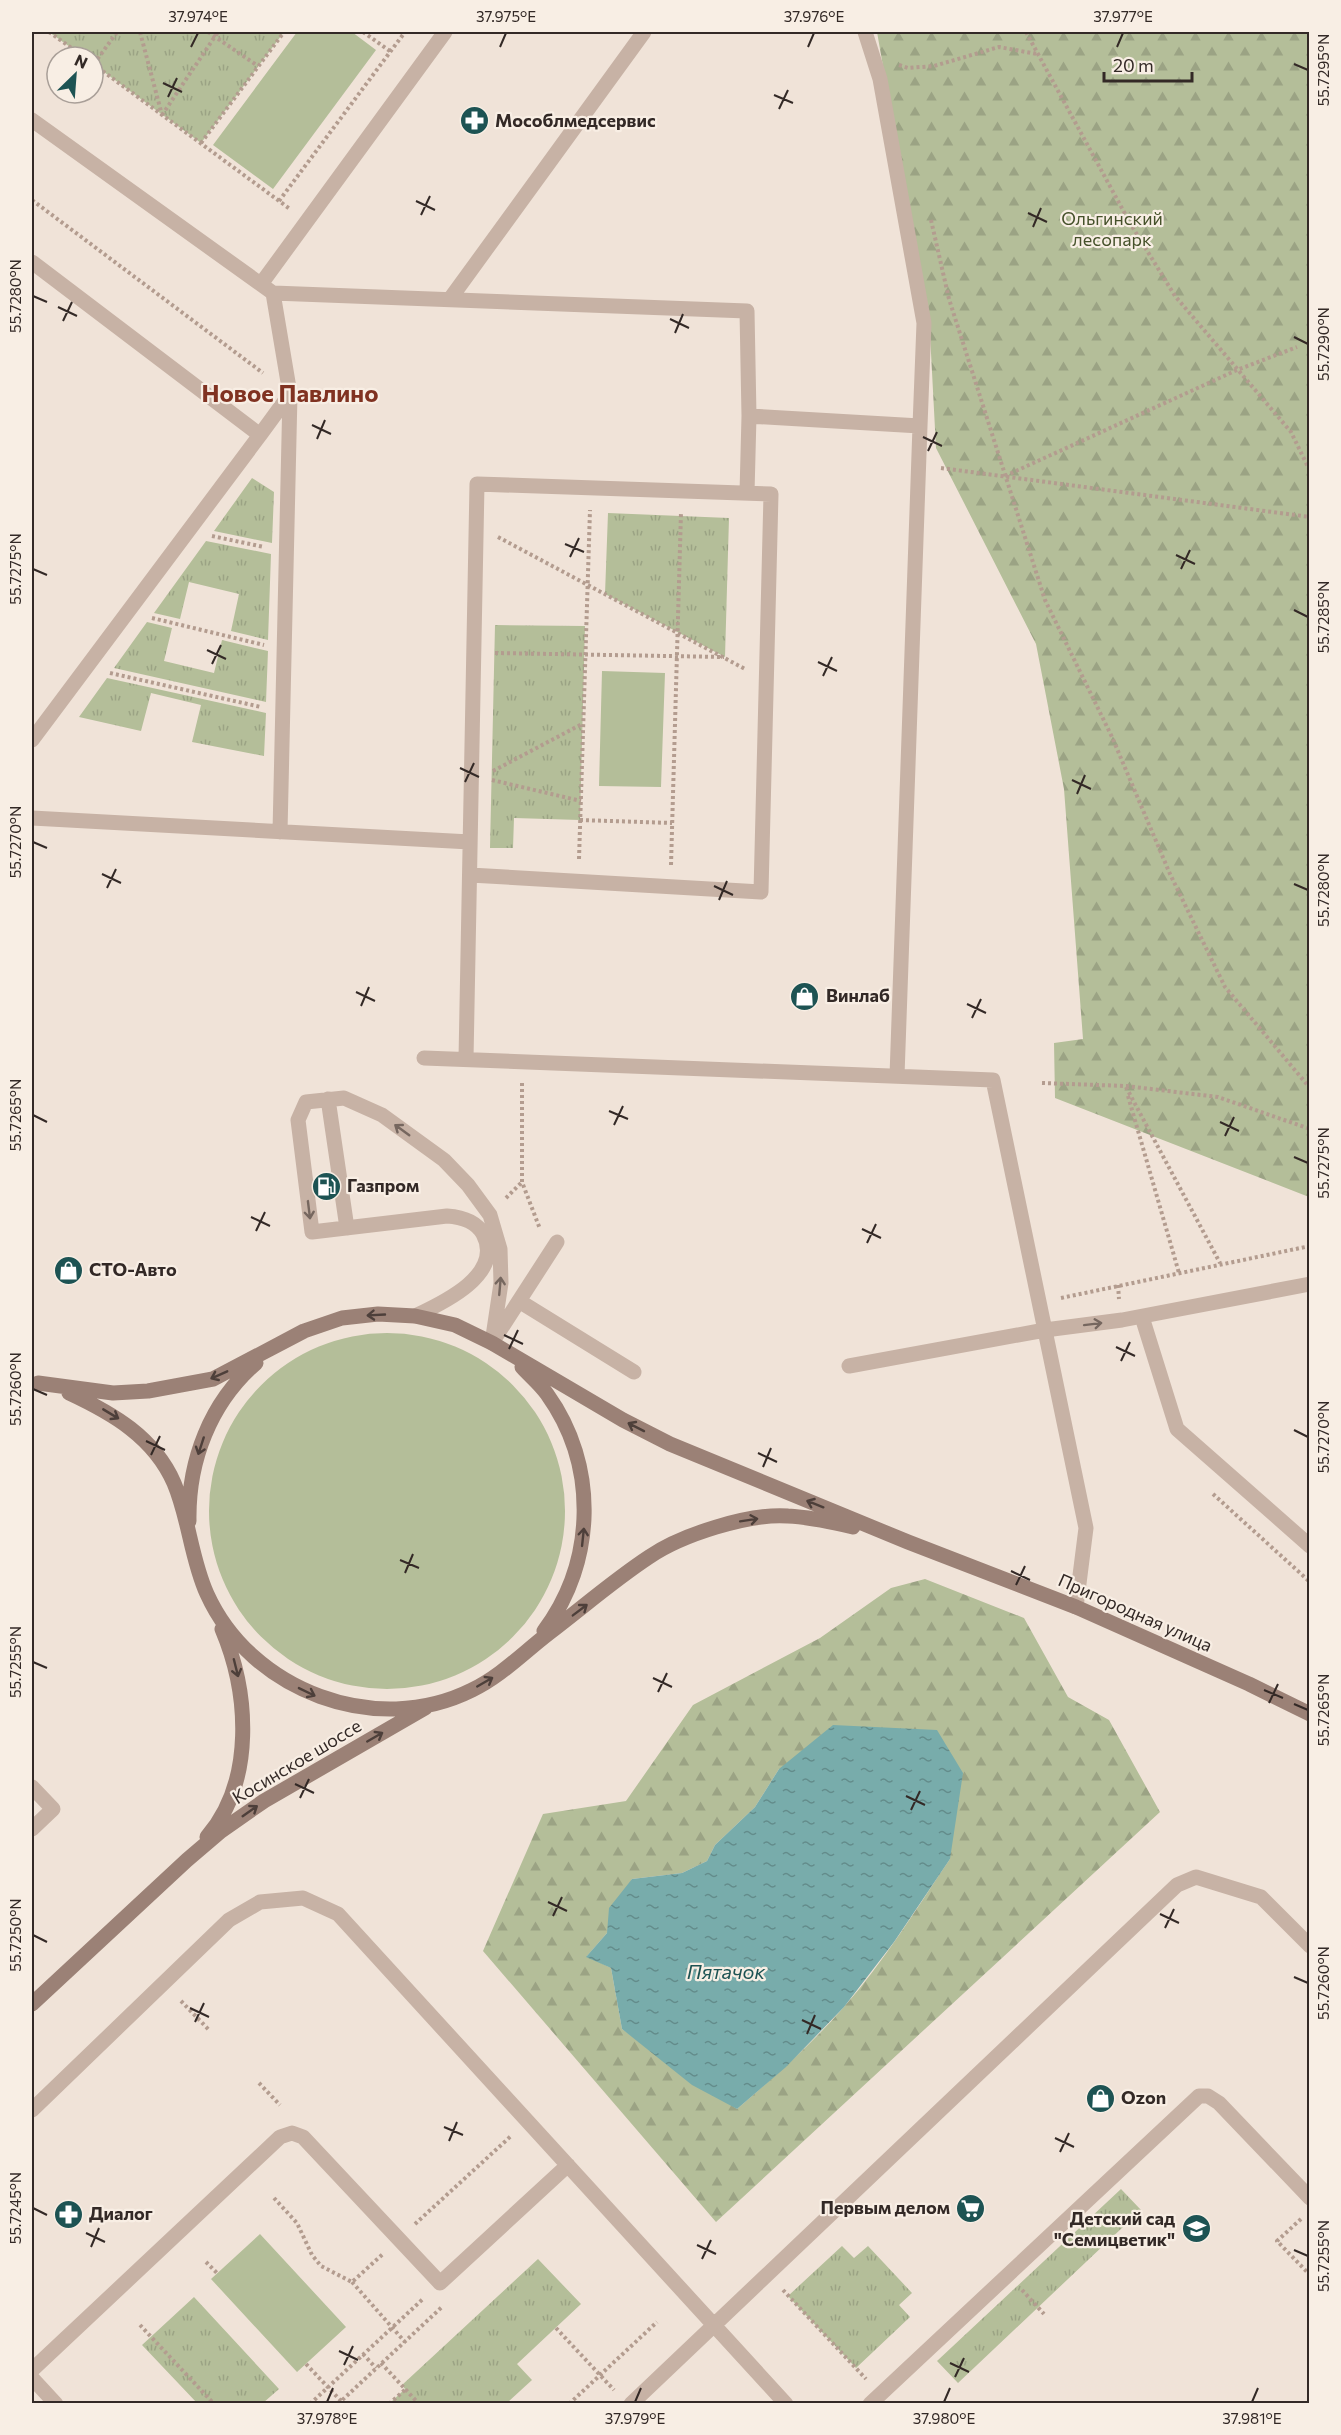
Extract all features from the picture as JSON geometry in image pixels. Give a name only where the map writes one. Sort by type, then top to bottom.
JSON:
[{"type":"main road","points":[[35,1382],[113,1393],[148,1391],[213,1379],[272,1350],[304,1331],[342,1318],[378,1314],[415,1316],[455,1325],[492,1343],[596,1405],[670,1444],[908,1542]]},
{"type":"main road","points":[[492,1343],[521,1366],[546,1394],[567,1428],[580,1467],[585,1504],[583,1542],[573,1579],[556,1614],[533,1645]]},
{"type":"main road","points":[[194,1557],[189,1510],[191,1482],[201,1443],[219,1406],[243,1375],[272,1350]]},
{"type":"main road","points":[[35,1382],[69,1393],[123,1422],[144,1439],[160,1459],[174,1483],[194,1557],[207,1594],[227,1628],[252,1656],[283,1680],[310,1693],[357,1707],[395,1709],[431,1704],[471,1691],[503,1672],[533,1645],[650,1556],[699,1532],[746,1520],[786,1515],[835,1523],[908,1542]]},
{"type":"main road","name":"Пригородная улица","points":[[908,1542],[1076,1607],[1249,1684],[1310,1714]]},
{"type":"main road","name":"Косинское шоссе","points":[[187,1860],[210,1833],[224,1811],[233,1790],[240,1759],[242,1727],[240,1686],[232,1654],[207,1594]]},
{"type":"main road","name":"Косинское шоссе","points":[[32,2004],[187,1860],[222,1831],[264,1801],[431,1704]]},
{"type":"street","points":[[280,832],[290,394],[267,289],[306,221],[445,32]]},
{"type":"street","points":[[450,299],[644,32]]},
{"type":"street","points":[[865,32],[880,79],[924,323],[897,1076]]},
{"type":"street","points":[[32,120],[267,289],[450,299],[747,310],[749,416],[747,493]]},
{"type":"street","points":[[32,262],[260,435]]},
{"type":"street","points":[[32,740],[290,394]]},
{"type":"street","points":[[749,416],[920,426]]},
{"type":"street","points":[[466,1059],[477,484],[771,494],[761,892],[470,875]]},
{"type":"street","points":[[32,818],[470,842]]},
{"type":"street","points":[[424,1058],[993,1080],[1086,1528],[1076,1607]]},
{"type":"street","points":[[415,1316],[443,1303],[472,1281],[483,1268],[487,1253],[486,1240],[480,1229],[460,1217],[447,1216],[312,1232],[298,1120],[306,1102],[344,1098],[382,1115],[444,1160],[468,1185],[490,1215],[500,1249],[501,1283],[492,1343]]},
{"type":"street","points":[[328,1099],[347,1228]]},
{"type":"street","points":[[492,1343],[553,1249]]},
{"type":"street","points":[[849,1366],[1045,1330],[1142,1317],[1310,1284]]},
{"type":"street","points":[[519,1301],[634,1372]]},
{"type":"street","points":[[1142,1317],[1177,1429],[1310,1546]]},
{"type":"street","points":[[32,1787],[53,1809],[32,1829]]},
{"type":"street","points":[[626,2400],[714,2325],[1185,1880],[1196,1877],[1206,1879],[1262,1897],[1310,1946]]},
{"type":"street","points":[[32,2110],[229,1920],[260,1902],[303,1898],[338,1914],[786,2403]]},
{"type":"street","points":[[875,2399],[1199,2096],[1208,2096],[1219,2103],[1310,2198]]},
{"type":"street","points":[[32,2370],[280,2137],[292,2133],[303,2137],[440,2283],[568,2165]]},
{"type":"street","points":[[32,2378],[56,2403]]},
{"type":"path","points":[[49,32],[67,45]]},
{"type":"path","points":[[105,48],[117,32]]},
{"type":"path","points":[[140,32],[162,115]]},
{"type":"path","points":[[208,32],[258,66]]},
{"type":"path","points":[[162,115],[219,32]]},
{"type":"path","points":[[201,143],[284,32]]},
{"type":"path","points":[[363,32],[390,51]]},
{"type":"path","points":[[279,201],[405,32]]},
{"type":"path","points":[[1026,32],[1130,223],[1169,287],[1291,432],[1310,471]]},
{"type":"path","points":[[898,75],[896,63],[908,68],[934,66],[999,47],[1037,54]]},
{"type":"path","points":[[105,73],[306,221]]},
{"type":"path","points":[[32,200],[290,394]]},
{"type":"path","points":[[930,214],[949,299],[1045,600],[1112,737],[1170,874],[1225,987],[1310,1089]]},
{"type":"path","points":[[1004,476],[1237,370],[1297,346]]},
{"type":"path","points":[[919,465],[1310,517]]},
{"type":"path","points":[[579,881],[591,488]]},
{"type":"path","points":[[671,871],[681,491]]},
{"type":"path","points":[[476,525],[766,680]]},
{"type":"path","points":[[188,531],[286,552]]},
{"type":"path","points":[[128,612],[284,650]]},
{"type":"path","points":[[474,653],[725,657]]},
{"type":"path","points":[[86,668],[283,712]]},
{"type":"path","points":[[492,772],[583,724]]},
{"type":"path","points":[[492,780],[581,801]]},
{"type":"path","points":[[580,820],[672,823]]},
{"type":"path","points":[[522,1061],[522,1182],[553,1249]]},
{"type":"path","points":[[1042,1083],[1125,1086],[1218,1097],[1310,1129]]},
{"type":"path","points":[[1125,1086],[1179,1273]]},
{"type":"path","points":[[1125,1086],[1220,1263]]},
{"type":"path","points":[[1040,1302],[1310,1246]]},
{"type":"path","points":[[182,2001],[210,2031]]},
{"type":"path","points":[[259,2083],[280,2105]]},
{"type":"path","points":[[1309,2211],[1277,2241],[1310,2275]]},
{"type":"path","points":[[206,2262],[217,2274]]},
{"type":"path","points":[[768,2274],[875,2399]]},
{"type":"path","points":[[1007,2274],[1044,2314]]},
{"type":"path","points":[[352,2282],[405,2342]]},
{"type":"path","points":[[310,2403],[440,2283]]},
{"type":"path","points":[[569,2403],[657,2322]]},
{"type":"path","points":[[140,2325],[214,2403]]},
{"type":"path","points":[[555,2328],[626,2400]]},
{"type":"path","points":[[363,2354],[376,2368]]},
{"type":"path","points":[[381,2363],[419,2403]]},
{"type":"path","points":[[306,2364],[341,2401]]},
{"type":"path","points":[[389,2403],[406,2389]]},
{"type":"green space","points":[[49,32],[284,32],[201,143],[105,73],[105,45],[67,45]]},
{"type":"green space","points":[[297,32],[352,32],[376,50],[273,189],[213,145]]},
{"type":"green space","name":"Ольгинский лесопарк","points":[[877,32],[1309,32],[1309,1197],[1055,1098],[1054,1043],[1083,1039],[1064,789],[1036,644],[936,448],[930,334]]},
{"type":"green space","points":[[252,478],[274,492],[272,543],[214,531]]},
{"type":"green space","points":[[608,513],[729,518],[725,657],[605,594]]},
{"type":"green space","points":[[206,541],[271,554],[268,640],[231,631],[239,594],[189,582],[180,619],[154,613]]},
{"type":"green space","points":[[147,622],[172,628],[164,661],[214,673],[222,640],[268,651],[266,702],[114,668]]},
{"type":"green space","points":[[495,625],[585,626],[580,820],[514,818],[513,848],[490,848]]},
{"type":"green space","points":[[602,671],[665,673],[661,787],[599,786]]},
{"type":"green space","points":[[107,678],[266,713],[264,756],[192,742],[201,705],[151,693],[141,731],[79,717]]},
{"type":"green space","points":[[387,1333],[422,1337],[455,1347],[486,1363],[513,1385],[535,1412],[551,1443],[561,1476],[565,1511],[561,1546],[551,1579],[535,1610],[513,1637],[486,1659],[455,1675],[422,1685],[387,1689],[352,1685],[319,1675],[288,1659],[261,1637],[239,1610],[223,1579],[213,1546],[209,1511],[213,1476],[223,1443],[239,1412],[261,1385],[288,1363],[319,1347],[352,1337]]},
{"type":"green space","points":[[925,1579],[1024,1618],[1068,1697],[1109,1720],[1160,1812],[716,2222],[483,1951],[543,1814],[626,1801],[693,1705],[820,1638],[891,1588]],"holes":[[[779,1769],[950,1859],[872,1972],[831,2022],[737,2109],[622,2029],[611,1968],[587,1956],[607,1933],[632,1879],[682,1873],[707,1861],[715,1845],[755,1807]]]},
{"type":"green space","points":[[1121,2189],[1141,2210],[958,2383],[937,2361]]},
{"type":"green space","points":[[260,2234],[346,2327],[297,2372],[211,2279]]},
{"type":"green space","points":[[842,2246],[854,2258],[868,2246],[912,2293],[899,2305],[910,2317],[856,2368],[788,2296]]},
{"type":"green space","points":[[538,2259],[581,2304],[517,2364],[532,2380],[507,2403],[390,2403],[405,2389],[402,2385]]},
{"type":"green space","points":[[194,2297],[279,2389],[263,2403],[197,2403],[142,2345]]},
{"type":"water","name":"Пятачок","points":[[833,1725],[937,1730],[963,1773],[950,1859],[894,1942],[844,2007],[786,2067],[737,2109],[692,2085],[622,2029],[611,1968],[586,1957],[607,1933],[609,1908],[632,1879],[682,1873],[707,1861],[715,1845],[755,1807],[779,1769]]},
{"type":"place","name":"Мособлмедсервис","points":[[474,121]]},
{"type":"place","name":"Винлаб","points":[[805,996]]},
{"type":"place","name":"Газпром","points":[[326,1186]]},
{"type":"place","name":"СТО-Авто","points":[[68,1270]]},
{"type":"place","name":"Ozon","points":[[1100,2098]]},
{"type":"place","name":"Первым делом","points":[[971,2208]]},
{"type":"place","name":"Диалог","points":[[68,2214]]},
{"type":"place","name":"Детский сад \"Семицветик\"","points":[[1196,2229]]},
{"type":"district","name":"Новое Павлино","points":[[290,394]]}]
